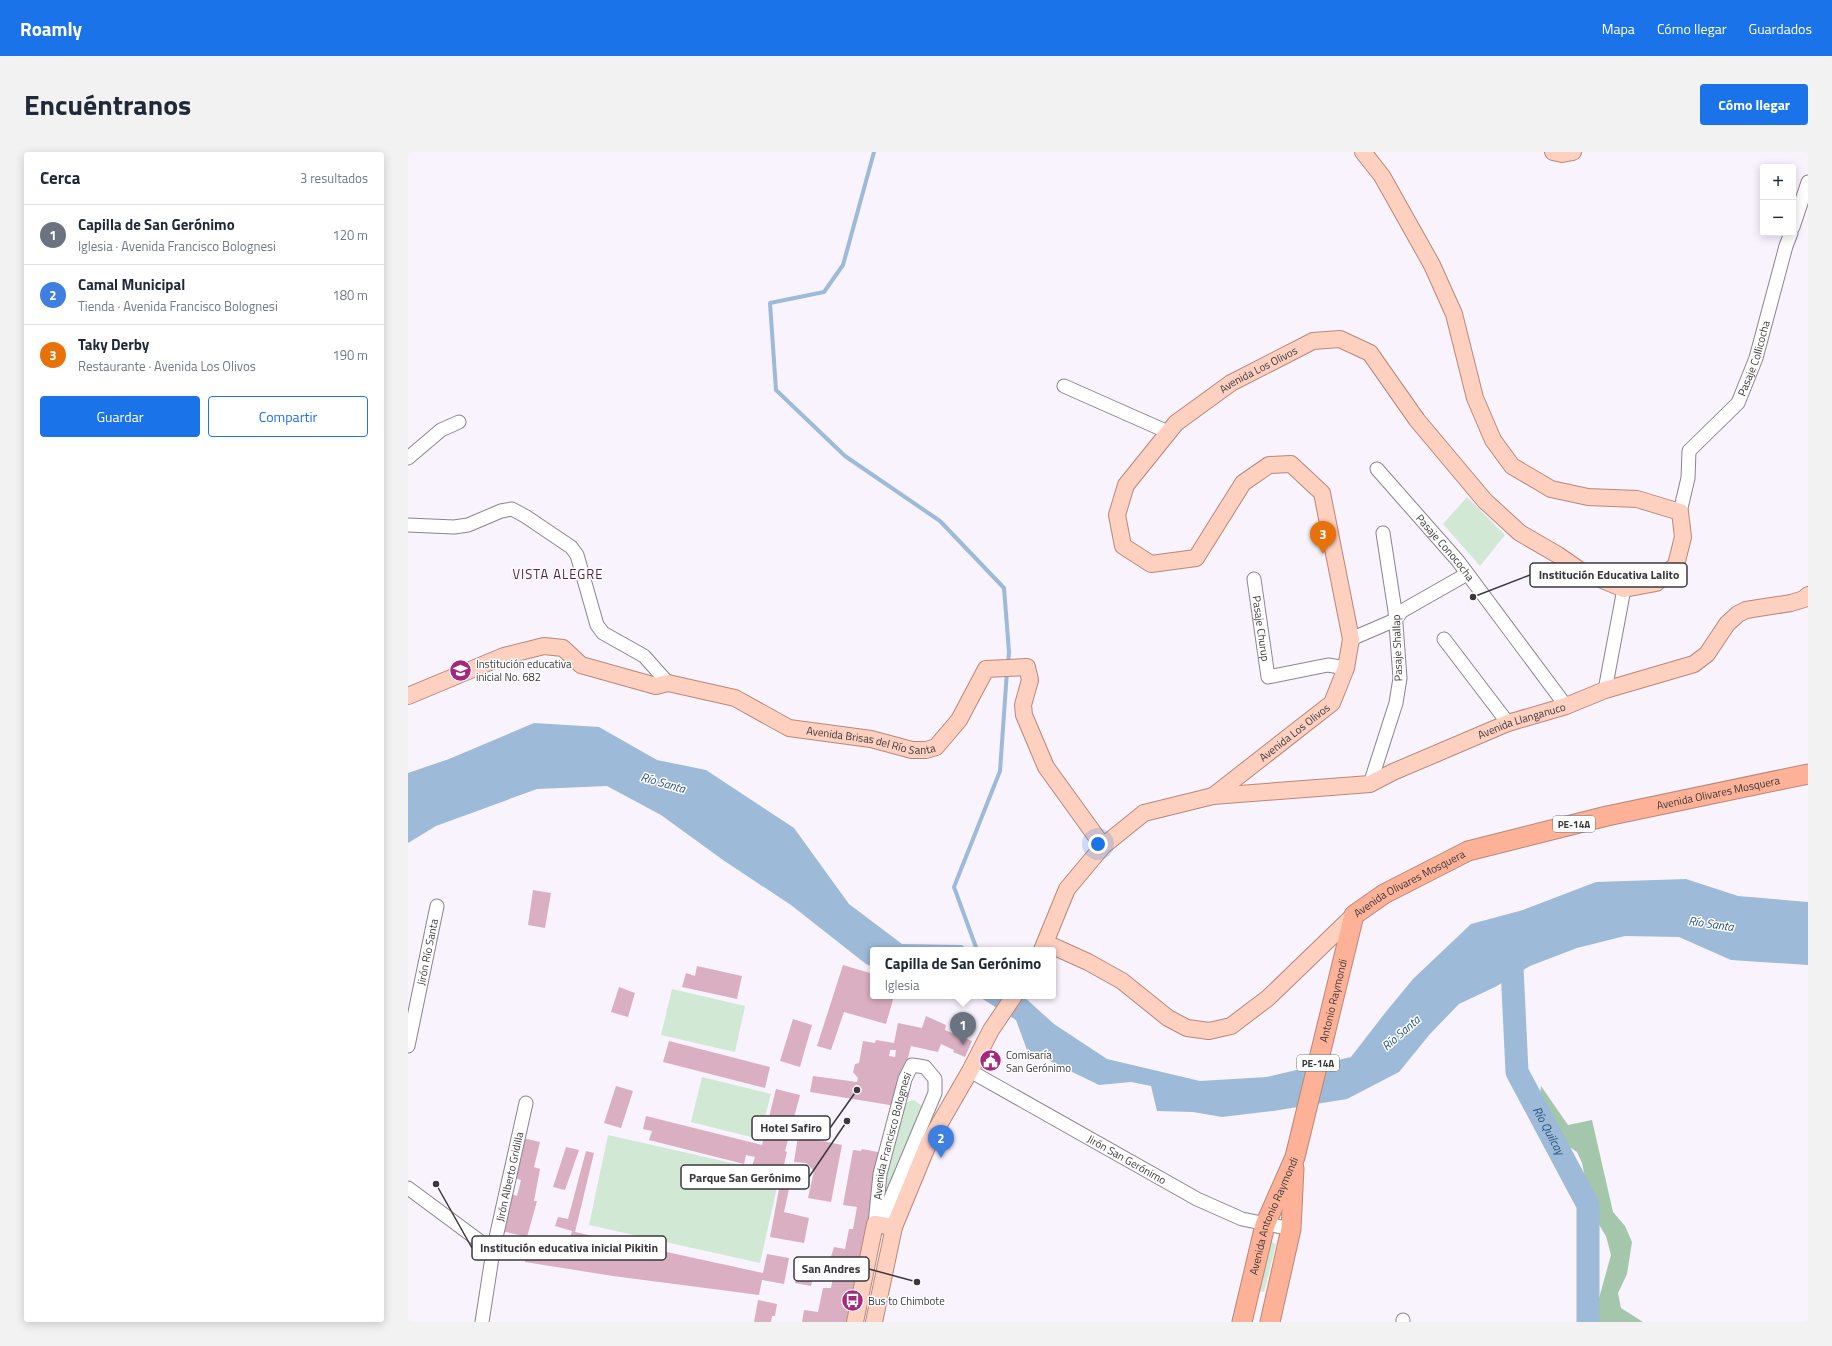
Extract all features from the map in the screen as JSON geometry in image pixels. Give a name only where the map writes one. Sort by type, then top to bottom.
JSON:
[{"type":"highway","name":"Avenida Olivares Mosquera","points":[[1354,915],[1384,894],[1468,852],[1607,816],[1808,774]]},
{"type":"highway","name":"Antonio Raymondi","points":[[1295,1157],[1354,915]]},
{"type":"highway","name":"Avenida Antonio Raymondi","points":[[1242,1322],[1265,1225],[1295,1157]]},
{"type":"highway","name":"Avenida Antonio Raymondi","points":[[1270,1322],[1291,1229],[1295,1157]]},
{"type":"main road","points":[[1363,152],[1382,176],[1432,264],[1454,314],[1475,398],[1493,440],[1512,466],[1551,489],[1588,497],[1637,499],[1680,512],[1683,537],[1676,565],[1656,583],[1624,589]]},
{"type":"main road","points":[[1554,152],[1562,154],[1573,152]]},
{"type":"main road","name":"Avenida Los Olivos","points":[[1044,946],[1067,888],[1103,846],[1144,813],[1213,796],[1332,703],[1346,668],[1351,639],[1322,493],[1291,464],[1269,465],[1243,483],[1196,558],[1151,564],[1123,546],[1117,515],[1126,485],[1176,423],[1231,383],[1313,341],[1340,338],[1370,353],[1418,420],[1485,501],[1520,533],[1558,555],[1581,571],[1624,589]]},
{"type":"main road","name":"Avenida Llanganuco","points":[[1213,796],[1370,784],[1393,772],[1508,722],[1566,706],[1605,690],[1694,664],[1707,654],[1727,624],[1738,614],[1746,610],[1792,604],[1804,599],[1808,595]]},
{"type":"main road","name":"Avenida Brisas del Río Santa","points":[[408,696],[504,656],[544,646],[563,648],[582,665],[656,686],[668,683],[735,698],[789,728],[871,739],[912,750],[926,750],[936,747],[959,720],[986,669],[1027,667],[1030,680],[1023,705],[1024,715],[1046,767],[1103,846]]},
{"type":"main road","name":"Avenida Olivares Mosquera","points":[[1056,950],[1088,962],[1122,981],[1168,1018],[1187,1028],[1209,1031],[1231,1026],[1268,998],[1354,915]]},
{"type":"main road","name":"Avenida Francisco Bolognesi","points":[[855,1322],[862,1288],[884,1225],[970,1071],[991,1030],[1012,999]]},
{"type":"main road","name":"Avenida Francisco Bolognesi","points":[[874,1322],[879,1291],[884,1225]]},
{"type":"main road","points":[[862,1288],[879,1291]]},
{"type":"street","points":[[1796,218],[1808,182]]},
{"type":"street","name":"Pasaje Collicocha","points":[[1680,512],[1688,478],[1689,450],[1738,402],[1756,358],[1790,236]]},
{"type":"street","points":[[1064,386],[1168,432]]},
{"type":"street","points":[[408,458],[441,430],[459,422]]},
{"type":"street","name":"Pasaje Conococha","points":[[1377,469],[1433,532],[1467,574],[1566,706]]},
{"type":"street","points":[[408,525],[454,527],[468,525],[500,511],[512,510],[525,516],[571,547],[577,555],[597,625],[603,634],[644,656],[668,683]]},
{"type":"street","name":"Pasaje Shallap","points":[[1370,784],[1396,703],[1400,678],[1396,620],[1383,533]]},
{"type":"street","points":[[1351,639],[1396,620],[1402,611],[1467,574]]},
{"type":"street","name":"Pasaje Churup","points":[[1254,580],[1268,677],[1328,665],[1346,668]]},
{"type":"street","points":[[1605,690],[1624,589]]},
{"type":"street","points":[[1444,639],[1508,722]]},
{"type":"street","name":"Jirón Río Santa","points":[[408,1046],[436,906]]},
{"type":"street","name":"Avenida Francisco Bolognesi","points":[[912,1065],[925,1067],[935,1079],[934,1093],[892,1195],[884,1225],[880,1174],[904,1079],[912,1065]]},
{"type":"street","name":"Jirón San Gerónimo","points":[[970,1071],[1197,1199],[1242,1219],[1265,1225],[1291,1229]]},
{"type":"street","name":"Jirón Alberto Gridilla","points":[[482,1322],[493,1251],[526,1103]]},
{"type":"street","points":[[408,1188],[493,1251]]},
{"type":"green space","points":[[1467,497],[1505,535],[1480,566],[1443,524]]},
{"type":"green space","points":[[672,989],[745,1006],[735,1052],[661,1035]]},
{"type":"green space","points":[[702,1077],[771,1094],[759,1139],[691,1122]]},
{"type":"green space","points":[[1541,1086],[1568,1125],[1592,1120],[1613,1212],[1625,1226],[1632,1242],[1627,1274],[1618,1293],[1621,1308],[1643,1322],[1597,1322],[1596,1309],[1611,1255],[1606,1236],[1593,1215],[1582,1163],[1577,1152],[1568,1146],[1546,1115],[1539,1102]]},
{"type":"green space","points":[[914,1100],[922,1106],[883,1198],[888,1159],[904,1103]]},
{"type":"green space","points":[[608,1135],[780,1174],[760,1263],[589,1225]]},
{"type":"green space","points":[[1268,1240],[1276,1244],[1264,1292],[1253,1290]]},
{"type":"water","name":"Río Santa","points":[[534,723],[599,727],[657,760],[706,770],[794,828],[849,904],[902,944],[962,945],[964,947],[870,947],[870,966],[866,964],[791,905],[723,860],[661,815],[607,786],[537,789],[436,826],[408,843],[408,773],[449,759]]},
{"type":"water","name":"Río Santa","points":[[1686,879],[1738,896],[1808,902],[1808,965],[1731,960],[1679,937],[1625,936],[1577,948],[1530,966],[1495,987],[1459,1004],[1430,1034],[1399,1072],[1347,1099],[1273,1111],[1222,1117],[1193,1112],[1157,1111],[1151,1086],[1131,1082],[1099,1085],[1027,1050],[1016,1020],[983,999],[1026,999],[1054,1024],[1107,1059],[1200,1081],[1267,1077],[1351,1057],[1413,979],[1471,924],[1523,910],[1596,882]]},
{"type":"building","points":[[533,890],[551,893],[545,928],[528,925]]},
{"type":"building","points":[[843,965],[870,973],[870,999],[893,999],[886,1024],[844,1012],[831,1050],[817,1046]]},
{"type":"building","points":[[697,966],[742,976],[737,999],[682,987],[686,973],[695,976]]},
{"type":"building","points":[[619,987],[635,993],[628,1017],[611,1012]]},
{"type":"building","points":[[926,1016],[946,1025],[945,1030],[972,1041],[965,1057],[953,1052],[954,1050],[941,1044],[938,1052],[911,1046],[896,1106],[810,1092],[813,1076],[857,1082],[858,1078],[853,1072],[855,1064],[859,1063],[863,1041],[875,1043],[876,1040],[894,1043],[898,1023],[922,1028]],"holes":[[[890,1050],[896,1050],[895,1057],[889,1056]]]},
{"type":"building","points":[[793,1019],[812,1025],[800,1067],[780,1061]]},
{"type":"building","points":[[669,1041],[770,1067],[765,1088],[663,1062]]},
{"type":"building","points":[[616,1086],[633,1091],[621,1128],[604,1123]]},
{"type":"building","points":[[776,1089],[800,1095],[785,1151],[787,1152],[782,1173],[752,1166],[755,1157],[746,1155],[744,1164],[649,1140],[652,1131],[643,1129],[646,1116],[762,1145]]},
{"type":"building","points":[[798,1136],[842,1145],[831,1202],[808,1198],[814,1171],[806,1163],[794,1162]]},
{"type":"building","points":[[523,1138],[540,1142],[534,1167],[540,1169],[534,1201],[537,1201],[527,1237],[502,1231],[511,1194],[517,1196],[521,1180],[514,1178]]},
{"type":"building","points":[[566,1147],[579,1150],[565,1190],[553,1187]]},
{"type":"building","points":[[862,1149],[883,1153],[846,1322],[802,1322],[804,1310],[818,1312],[823,1288],[831,1288],[835,1268],[828,1266],[834,1247],[845,1249],[849,1229],[853,1229],[857,1207],[843,1205],[853,1150],[861,1151]]},
{"type":"building","points":[[586,1151],[594,1153],[575,1232],[763,1273],[767,1254],[789,1258],[784,1284],[762,1280],[759,1295],[613,1276],[525,1262],[532,1238],[567,1249],[572,1231],[555,1226],[558,1217],[568,1219]]},
{"type":"building","points":[[782,1173],[792,1175],[784,1212],[809,1218],[804,1243],[770,1237]]},
{"type":"building","points":[[800,1260],[816,1263],[811,1286],[795,1283]]},
{"type":"building","points":[[758,1300],[777,1304],[775,1316],[772,1316],[771,1322],[754,1322]]},
{"type":"waterway","points":[[874,152],[843,265],[824,292],[770,303],[776,390],[845,456],[940,521],[1004,588],[1009,652],[1008,664]]},
{"type":"waterway","points":[[976,947],[954,887],[1000,771],[1007,671]]},
{"type":"waterway","name":"Río Quilcay","points":[[1511,946],[1517,1072],[1588,1205],[1588,1322]]},
{"type":"place","name":"Taky Derby","points":[[1323,554]]},
{"type":"place","name":"Institución Educativa Lalito","points":[[1473,597]]},
{"type":"place","name":"Institución educativa inicial No. 682","points":[[461,670]]},
{"type":"place","name":"Capilla de San Gerónimo","points":[[963,1045]]},
{"type":"place","name":"Comisaría San Gerónimo","points":[[991,1061]]},
{"type":"place","name":"Hotel Safiro","points":[[857,1090]]},
{"type":"place","name":"Parque San Gerónimo","points":[[847,1121]]},
{"type":"place","name":"Camal Municipal","points":[[941,1158]]},
{"type":"place","name":"Institución educativa inicial Pikitin","points":[[436,1184]]},
{"type":"place","name":"San Andres","points":[[917,1282]]},
{"type":"place","name":"Bus to Chimbote","points":[[853,1301]]},
{"type":"district","name":"VISTA ALEGRE","points":[[558,574]]}]
